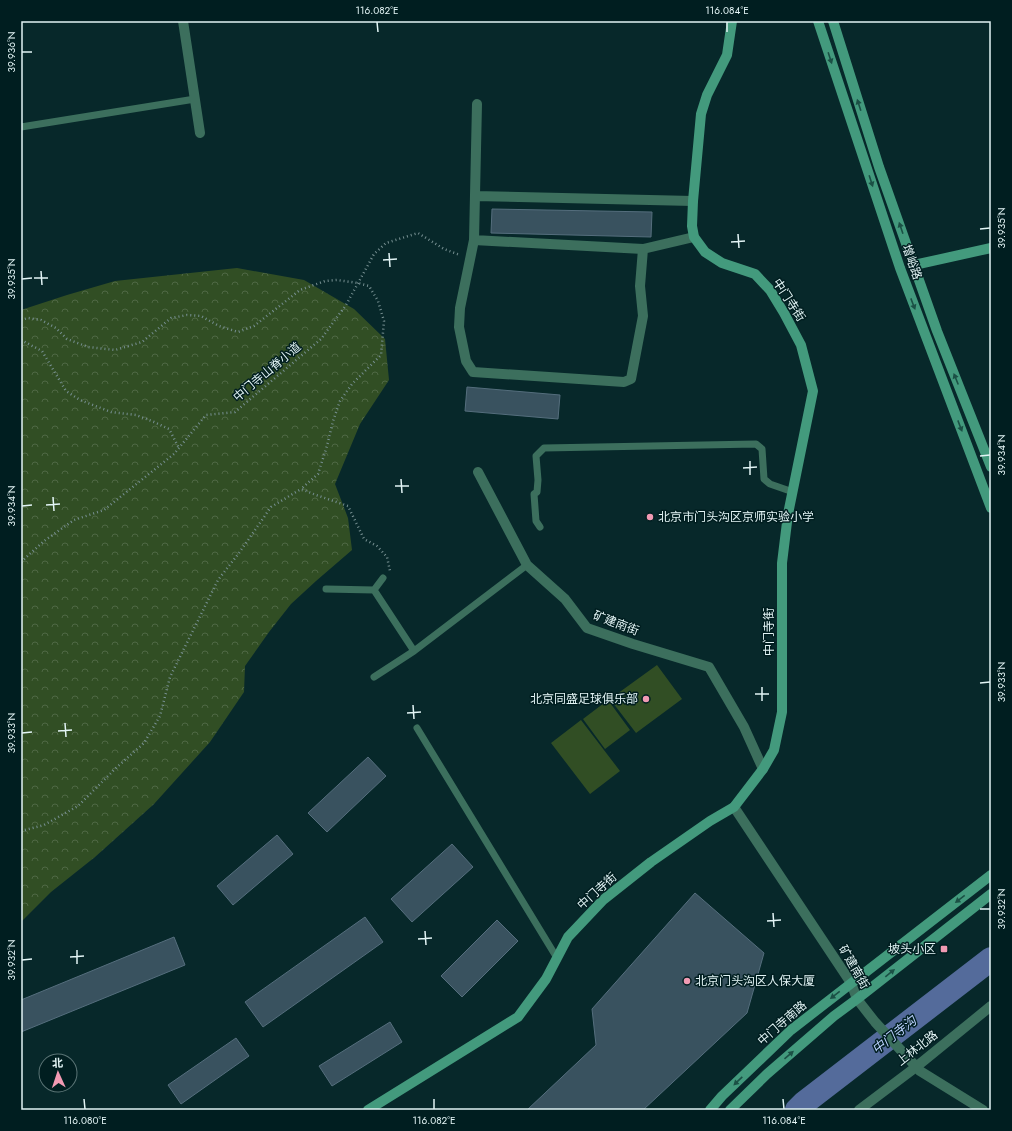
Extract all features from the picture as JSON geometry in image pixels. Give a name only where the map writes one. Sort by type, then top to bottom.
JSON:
[{"type":"street","points":[[183,21],[200,133]]},
{"type":"street","points":[[474,240],[643,249],[694,237],[692,226],[693,201],[701,114],[707,95],[727,55],[732,21]]},
{"type":"street","name":"增峪路","points":[[818,21],[900,268],[991,508]]},
{"type":"street","name":"增峪路","points":[[833,21],[879,167],[937,331],[991,467]]},
{"type":"street","points":[[477,104],[474,240],[460,308],[459,327],[466,361],[473,372],[624,382],[632,379],[643,316],[640,286],[643,249]]},
{"type":"street","points":[[475,196],[693,201]]},
{"type":"street","name":"中门寺街","points":[[368,1110],[518,1017],[546,979],[568,937],[603,900],[651,862],[710,821],[734,807],[763,769],[774,750],[782,712],[782,563],[788,514],[813,391],[800,345],[784,313],[770,290],[755,274],[722,263],[705,252],[694,237]]},
{"type":"street","points":[[914,265],[991,248]]},
{"type":"street","name":"矿建南街","points":[[478,472],[527,565],[565,599],[587,628],[633,644],[709,667],[744,727],[763,769]]},
{"type":"street","name":"矿建南街","points":[[734,807],[851,983],[857,999],[875,1022],[920,1071],[983,1110]]},
{"type":"street","name":"中门寺南路","points":[[710,1110],[722,1096],[791,1030],[991,875]]},
{"type":"street","points":[[730,1110],[767,1074],[834,1016],[991,894]]},
{"type":"street","name":"上林北路","points":[[859,1110],[991,1006]]},
{"type":"lane","points":[[21,127],[195,100]]},
{"type":"lane","points":[[540,527],[536,521],[534,494],[537,492],[538,480],[536,456],[544,448],[756,444],[762,449],[764,479],[770,484],[792,492]]},
{"type":"lane","points":[[374,677],[414,651],[527,565]]},
{"type":"lane","points":[[374,590],[383,578]]},
{"type":"lane","points":[[326,589],[374,590]]},
{"type":"lane","points":[[374,590],[414,651]]},
{"type":"lane","points":[[417,728],[557,958]]},
{"type":"path","name":"中门寺山脊小道","points":[[21,562],[44,541],[74,520],[104,510],[174,454],[206,416],[235,412],[321,339],[346,305],[374,254],[386,243],[418,233],[444,249],[470,259]]},
{"type":"path","points":[[21,320],[28,318],[41,320],[56,328],[67,339],[88,347],[115,350],[142,342],[171,318],[187,315],[201,316],[219,326],[238,332],[254,326],[300,290],[325,281],[337,280],[369,286],[378,301],[384,321],[381,355],[352,384],[340,401],[318,474],[301,489],[271,507],[218,580],[170,677],[160,716],[144,743],[116,768],[78,806],[44,825],[21,831]]},
{"type":"path","points":[[21,340],[42,351],[66,391],[80,400],[111,412],[136,416],[169,429],[179,448]]},
{"type":"path","points":[[301,489],[316,496],[348,506],[364,538],[377,546],[387,557],[390,572],[383,578]]},
{"type":"green space","points":[[237,268],[304,280],[354,309],[385,339],[389,380],[360,424],[335,484],[348,518],[352,550],[291,604],[269,632],[245,666],[244,692],[210,742],[154,804],[95,857],[51,892],[21,922],[21,310],[115,281]]},
{"type":"green space","name":"北京同盛足球俱乐部","points":[[657,665],[682,699],[636,733],[610,699]]},
{"type":"green space","points":[[608,700],[630,730],[605,749],[583,719]]},
{"type":"green space","points":[[581,720],[620,771],[590,794],[551,743]]},
{"type":"building","points":[[492,209],[652,212],[651,237],[491,233]]},
{"type":"building","points":[[467,387],[560,395],[558,419],[465,411]]},
{"type":"building","points":[[368,757],[386,776],[327,832],[308,813]]},
{"type":"building","points":[[277,835],[293,854],[233,905],[217,886]]},
{"type":"building","points":[[452,844],[473,867],[412,922],[391,899]]},
{"type":"building","name":"北京门头沟区人保大厦","points":[[695,893],[764,953],[747,1013],[643,1110],[527,1110],[596,1045],[592,1009]]},
{"type":"building","points":[[365,917],[383,942],[263,1027],[245,1002]]},
{"type":"building","points":[[497,920],[518,941],[462,997],[441,976]]},
{"type":"building","points":[[174,937],[185,965],[21,1032],[21,1000]]},
{"type":"building","points":[[390,1022],[402,1042],[332,1086],[319,1066]]},
{"type":"building","points":[[236,1038],[249,1056],[181,1104],[168,1085]]},
{"type":"waterway","name":"中门寺沟","points":[[797,1110],[804,1103],[991,959]]},
{"type":"place","name":"北京市门头沟区京师实验小学","points":[[650,517]]},
{"type":"place","name":"北京同盛足球俱乐部","points":[[646,699]]},
{"type":"place","name":"坡头小区","points":[[944,949]]},
{"type":"place","name":"北京门头沟区人保大厦","points":[[687,981]]}]
